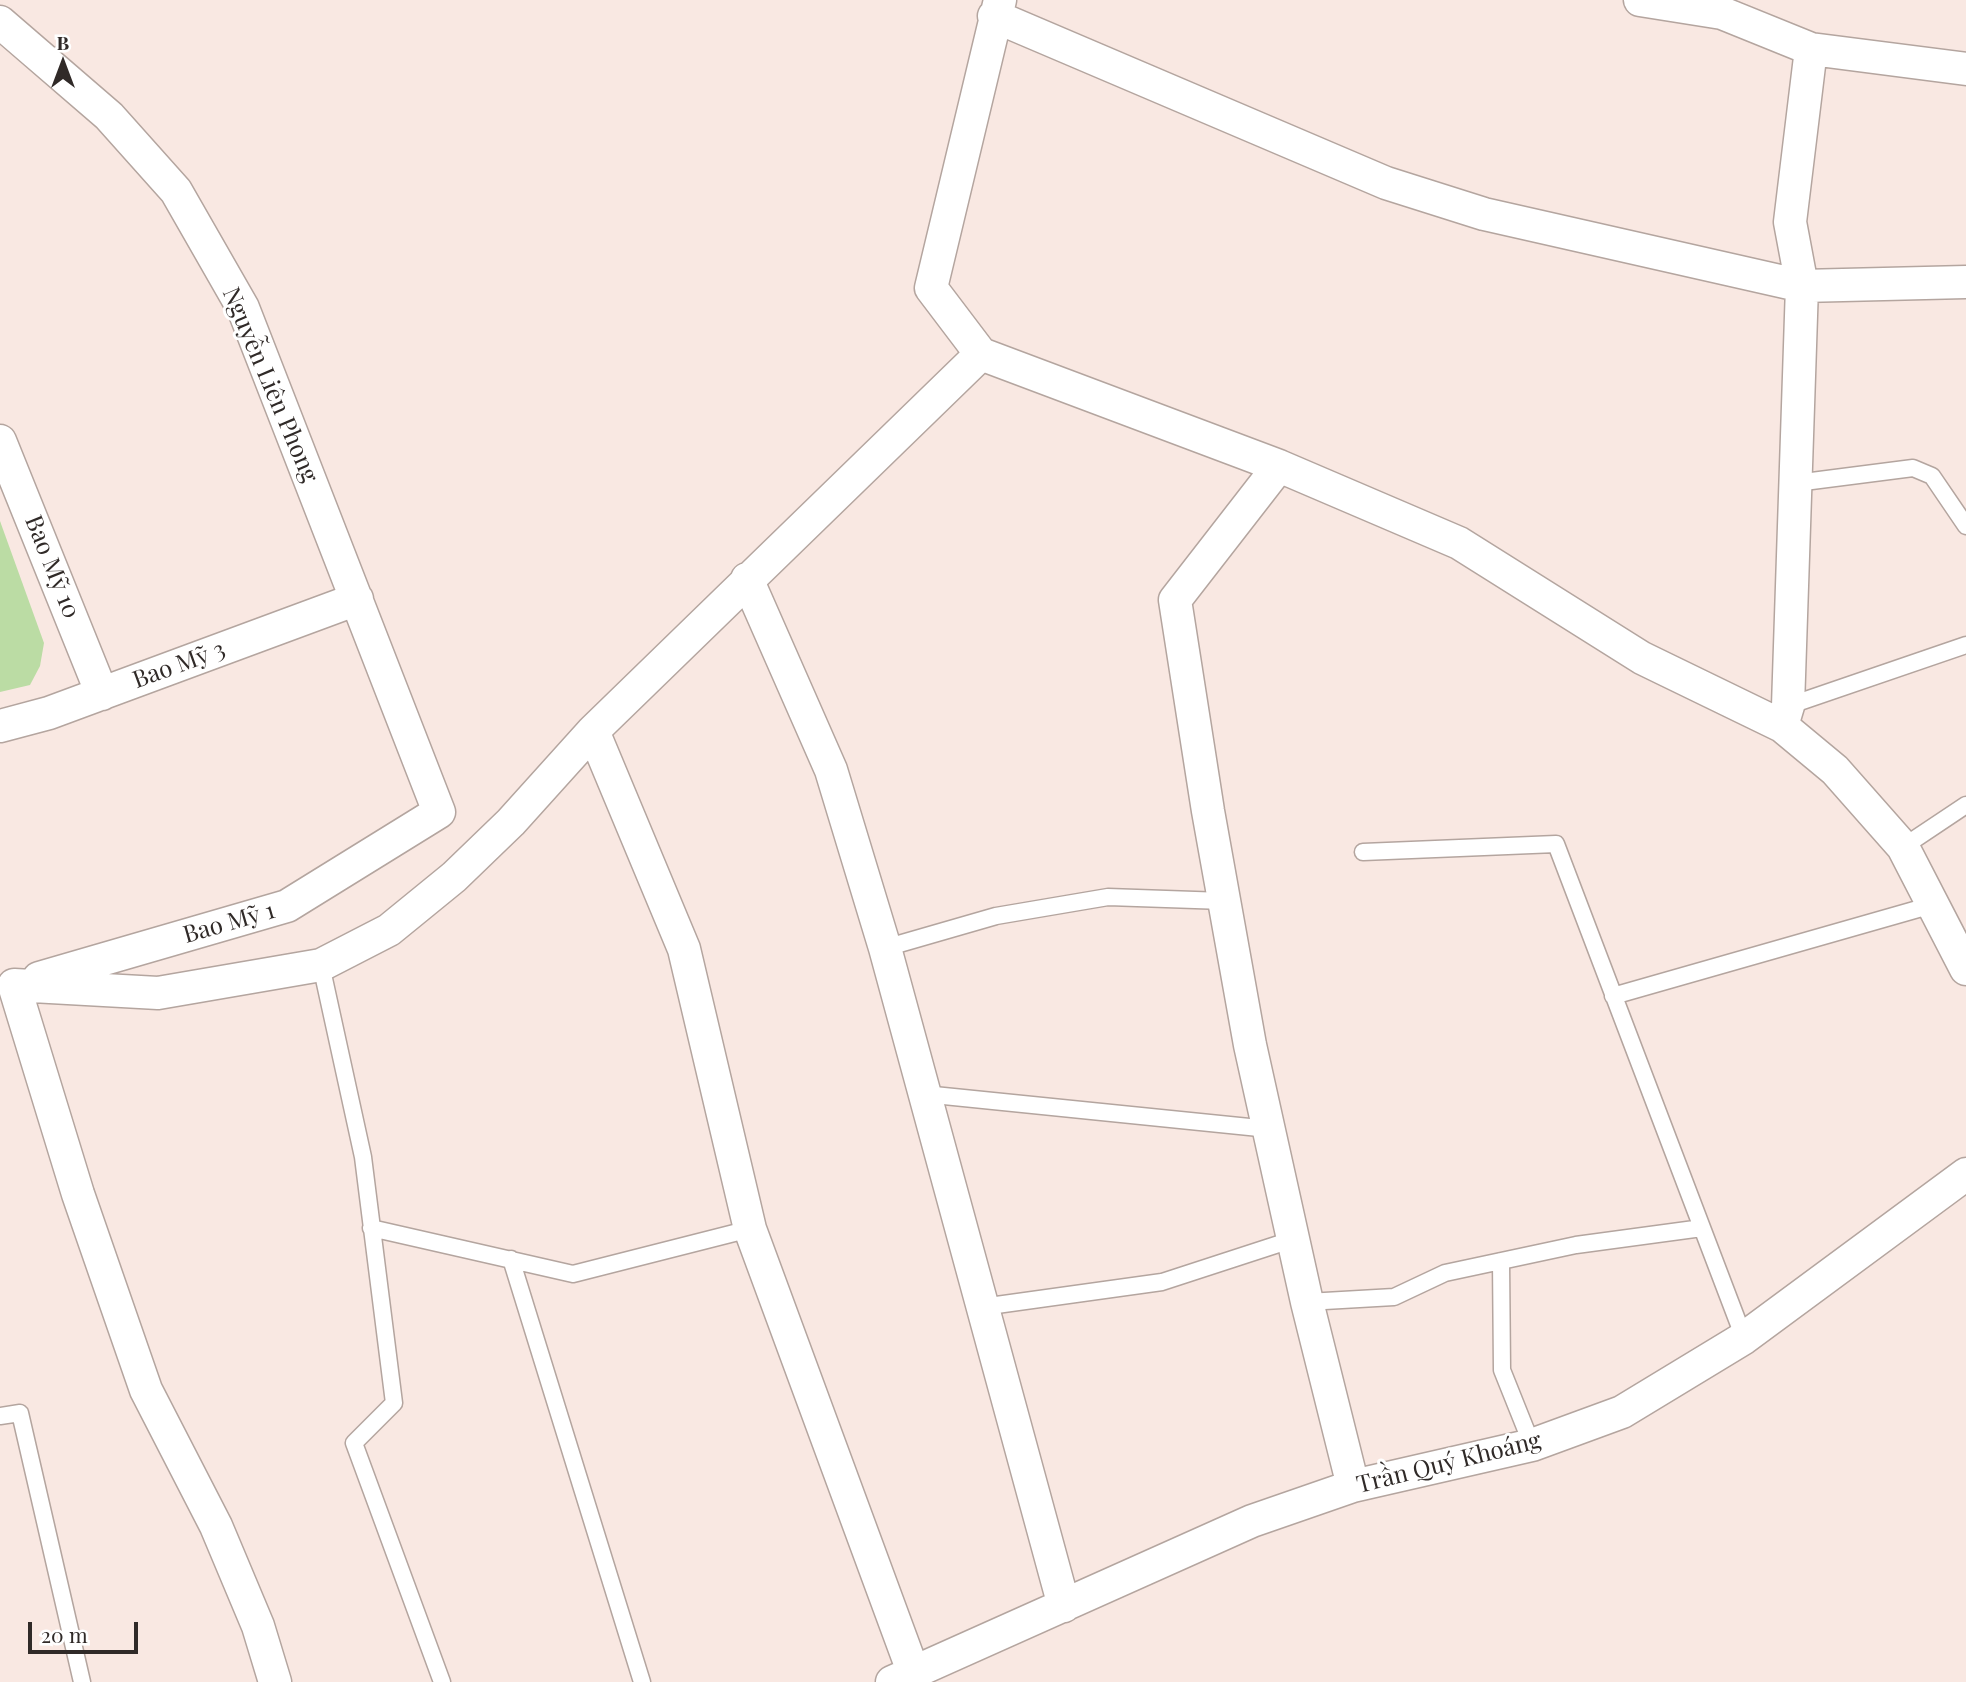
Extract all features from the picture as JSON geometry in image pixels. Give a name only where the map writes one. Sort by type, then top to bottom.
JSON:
[{"type":"street","points":[[1640,0],[1723,7],[1811,49],[1966,69]]},
{"type":"street","points":[[1966,282],[1802,286],[1484,214],[1386,183],[997,8],[931,288],[981,354],[1279,466],[1459,543],[1642,658],[1785,716],[1903,847],[1966,968]]},
{"type":"street","name":"Nguyễn Liên Phong","points":[[0,22],[110,116],[176,191],[243,308],[439,813]]},
{"type":"street","points":[[1785,716],[1802,286],[1790,222],[1811,49]]},
{"type":"street","points":[[275,1682],[258,1626],[216,1526],[146,1390],[7,987],[159,993],[321,965],[389,930],[454,877],[511,822],[593,731],[981,354]]},
{"type":"street","name":"Bao Mỹ 10","points":[[0,442],[102,694]]},
{"type":"street","points":[[1279,466],[1174,600],[1224,901],[1269,1129],[1307,1302],[1353,1486]]},
{"type":"street","points":[[747,579],[831,770],[885,948],[1064,1606]]},
{"type":"street","name":"Bao Mỹ 3","points":[[0,726],[49,713],[357,599]]},
{"type":"street","points":[[593,731],[684,949],[750,1229],[903,1678]]},
{"type":"street","name":"Bao Mỹ 1","points":[[7,987],[286,906],[439,813]]},
{"type":"street","name":"Trần Quý Khoáng","points":[[903,1678],[1252,1521],[1353,1486],[1532,1446],[1622,1412],[1744,1338],[1966,1174]]},
{"type":"lane","points":[[1796,483],[1913,468],[1932,475],[1966,526]]},
{"type":"lane","points":[[1785,716],[1966,645]]},
{"type":"lane","points":[[1903,847],[1966,805]]},
{"type":"lane","points":[[1363,852],[1556,844],[1744,1338]]},
{"type":"lane","points":[[885,948],[996,916],[1108,897],[1224,901]]},
{"type":"lane","points":[[1614,996],[1932,905]]},
{"type":"lane","points":[[321,965],[363,1157],[394,1403],[354,1443],[442,1682]]},
{"type":"lane","points":[[924,1094],[1269,1129]]},
{"type":"lane","points":[[372,1228],[573,1274],[750,1229]]},
{"type":"lane","points":[[1307,1302],[1394,1297],[1445,1273],[1576,1245],[1702,1228]]},
{"type":"lane","points":[[982,1307],[1162,1282],[1294,1239]]},
{"type":"lane","points":[[511,1259],[642,1682]]},
{"type":"lane","points":[[1501,1261],[1502,1370],[1532,1446]]},
{"type":"lane","points":[[0,1416],[20,1413],[82,1682]]},
{"type":"green space","points":[[0,521],[44,643],[40,666],[30,685],[0,692]]}]
